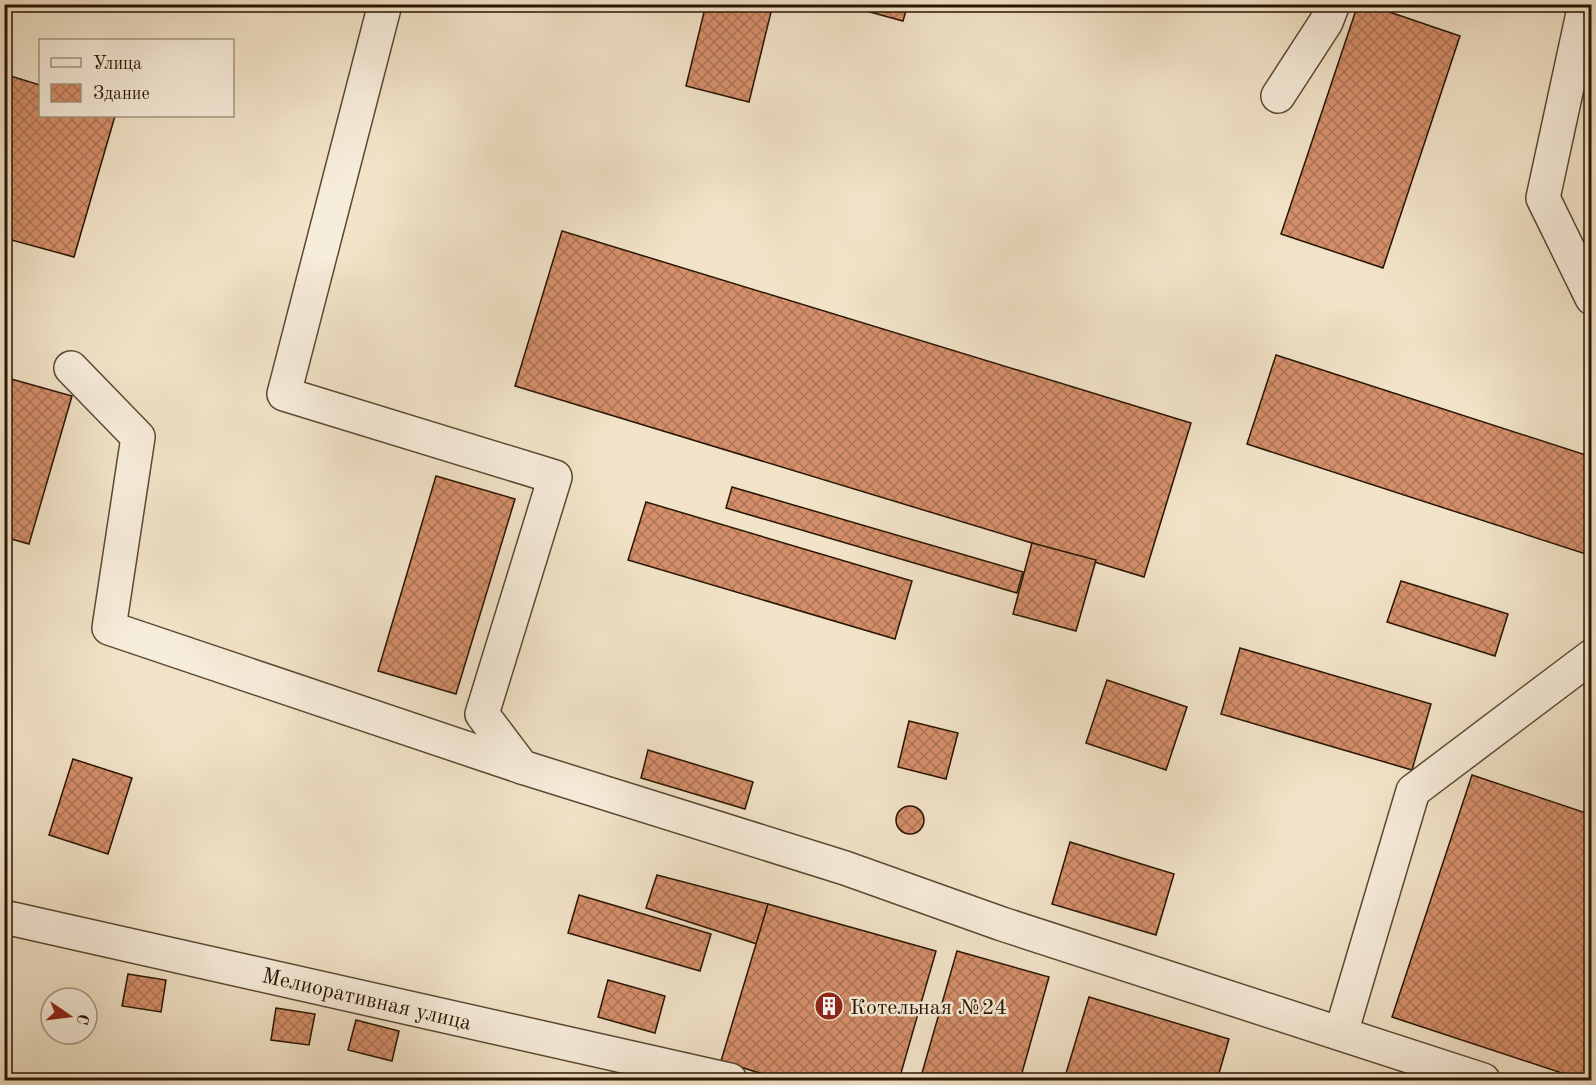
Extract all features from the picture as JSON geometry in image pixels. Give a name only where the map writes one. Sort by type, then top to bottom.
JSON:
[{"type":"street","points":[[385,4],[284,394],[555,477],[482,714],[522,767]]},
{"type":"street","points":[[1278,96],[1326,22],[1333,4]]},
{"type":"street","points":[[1585,4],[1543,198],[1592,298]]},
{"type":"street","points":[[71,368],[138,437],[109,628],[522,767],[845,868],[1002,924],[1483,1080]]},
{"type":"street","points":[[1341,1034],[1413,791],[1592,656]]},
{"type":"street","name":"Мелиоративная улица","points":[[4,917],[730,1080]]},
{"type":"building","points":[[706,4],[773,4],[749,102],[686,86]]},
{"type":"building","points":[[856,4],[908,4],[903,21],[855,8]]},
{"type":"building","points":[[1358,4],[1366,4],[1460,36],[1383,268],[1281,234]]},
{"type":"building","points":[[4,74],[39,85],[39,117],[115,117],[74,257],[4,238]]},
{"type":"building","points":[[562,231],[1191,423],[1144,577],[515,386]]},
{"type":"building","points":[[1276,355],[1592,457],[1592,556],[1247,444]]},
{"type":"building","points":[[4,377],[72,396],[29,544],[4,537]]},
{"type":"building","points":[[436,476],[515,499],[456,694],[378,671]]},
{"type":"building","points":[[732,487],[1023,572],[1017,593],[726,508]]},
{"type":"building","points":[[646,502],[912,581],[895,639],[628,560]]},
{"type":"building","points":[[1032,543],[1096,560],[1076,631],[1013,614]]},
{"type":"building","points":[[1401,581],[1508,614],[1495,656],[1387,622]]},
{"type":"building","points":[[1240,648],[1431,704],[1412,770],[1221,714]]},
{"type":"building","points":[[1107,680],[1187,707],[1166,770],[1086,743]]},
{"type":"building","points":[[909,721],[958,733],[946,779],[898,767]]},
{"type":"building","points":[[648,750],[753,782],[745,809],[641,778]]},
{"type":"building","points":[[73,759],[132,778],[108,854],[49,835]]},
{"type":"building","points":[[1472,775],[1592,815],[1592,1080],[1583,1080],[1392,1017]]},
{"type":"building","points":[[910,806],[920,810],[924,820],[920,830],[910,834],[900,830],[896,820],[900,810]]},
{"type":"building","points":[[1070,842],[1174,874],[1156,935],[1052,904]]},
{"type":"building","points":[[657,875],[768,904],[757,944],[646,908]]},
{"type":"building","points":[[579,895],[711,934],[700,971],[568,933]]},
{"type":"building","name":"Котельная №24","points":[[768,904],[936,951],[899,1080],[782,1080],[721,1061]]},
{"type":"building","points":[[957,951],[1049,977],[1020,1080],[920,1080]]},
{"type":"building","points":[[128,974],[166,980],[161,1012],[122,1006]]},
{"type":"building","points":[[608,980],[665,996],[655,1033],[598,1017]]},
{"type":"building","points":[[1089,997],[1229,1039],[1217,1080],[1064,1080]]},
{"type":"building","points":[[276,1008],[315,1014],[309,1045],[271,1040]]},
{"type":"building","points":[[356,1020],[399,1031],[392,1061],[348,1050]]},
{"type":"place","name":"Котельная №24","points":[[829,1006]]}]
